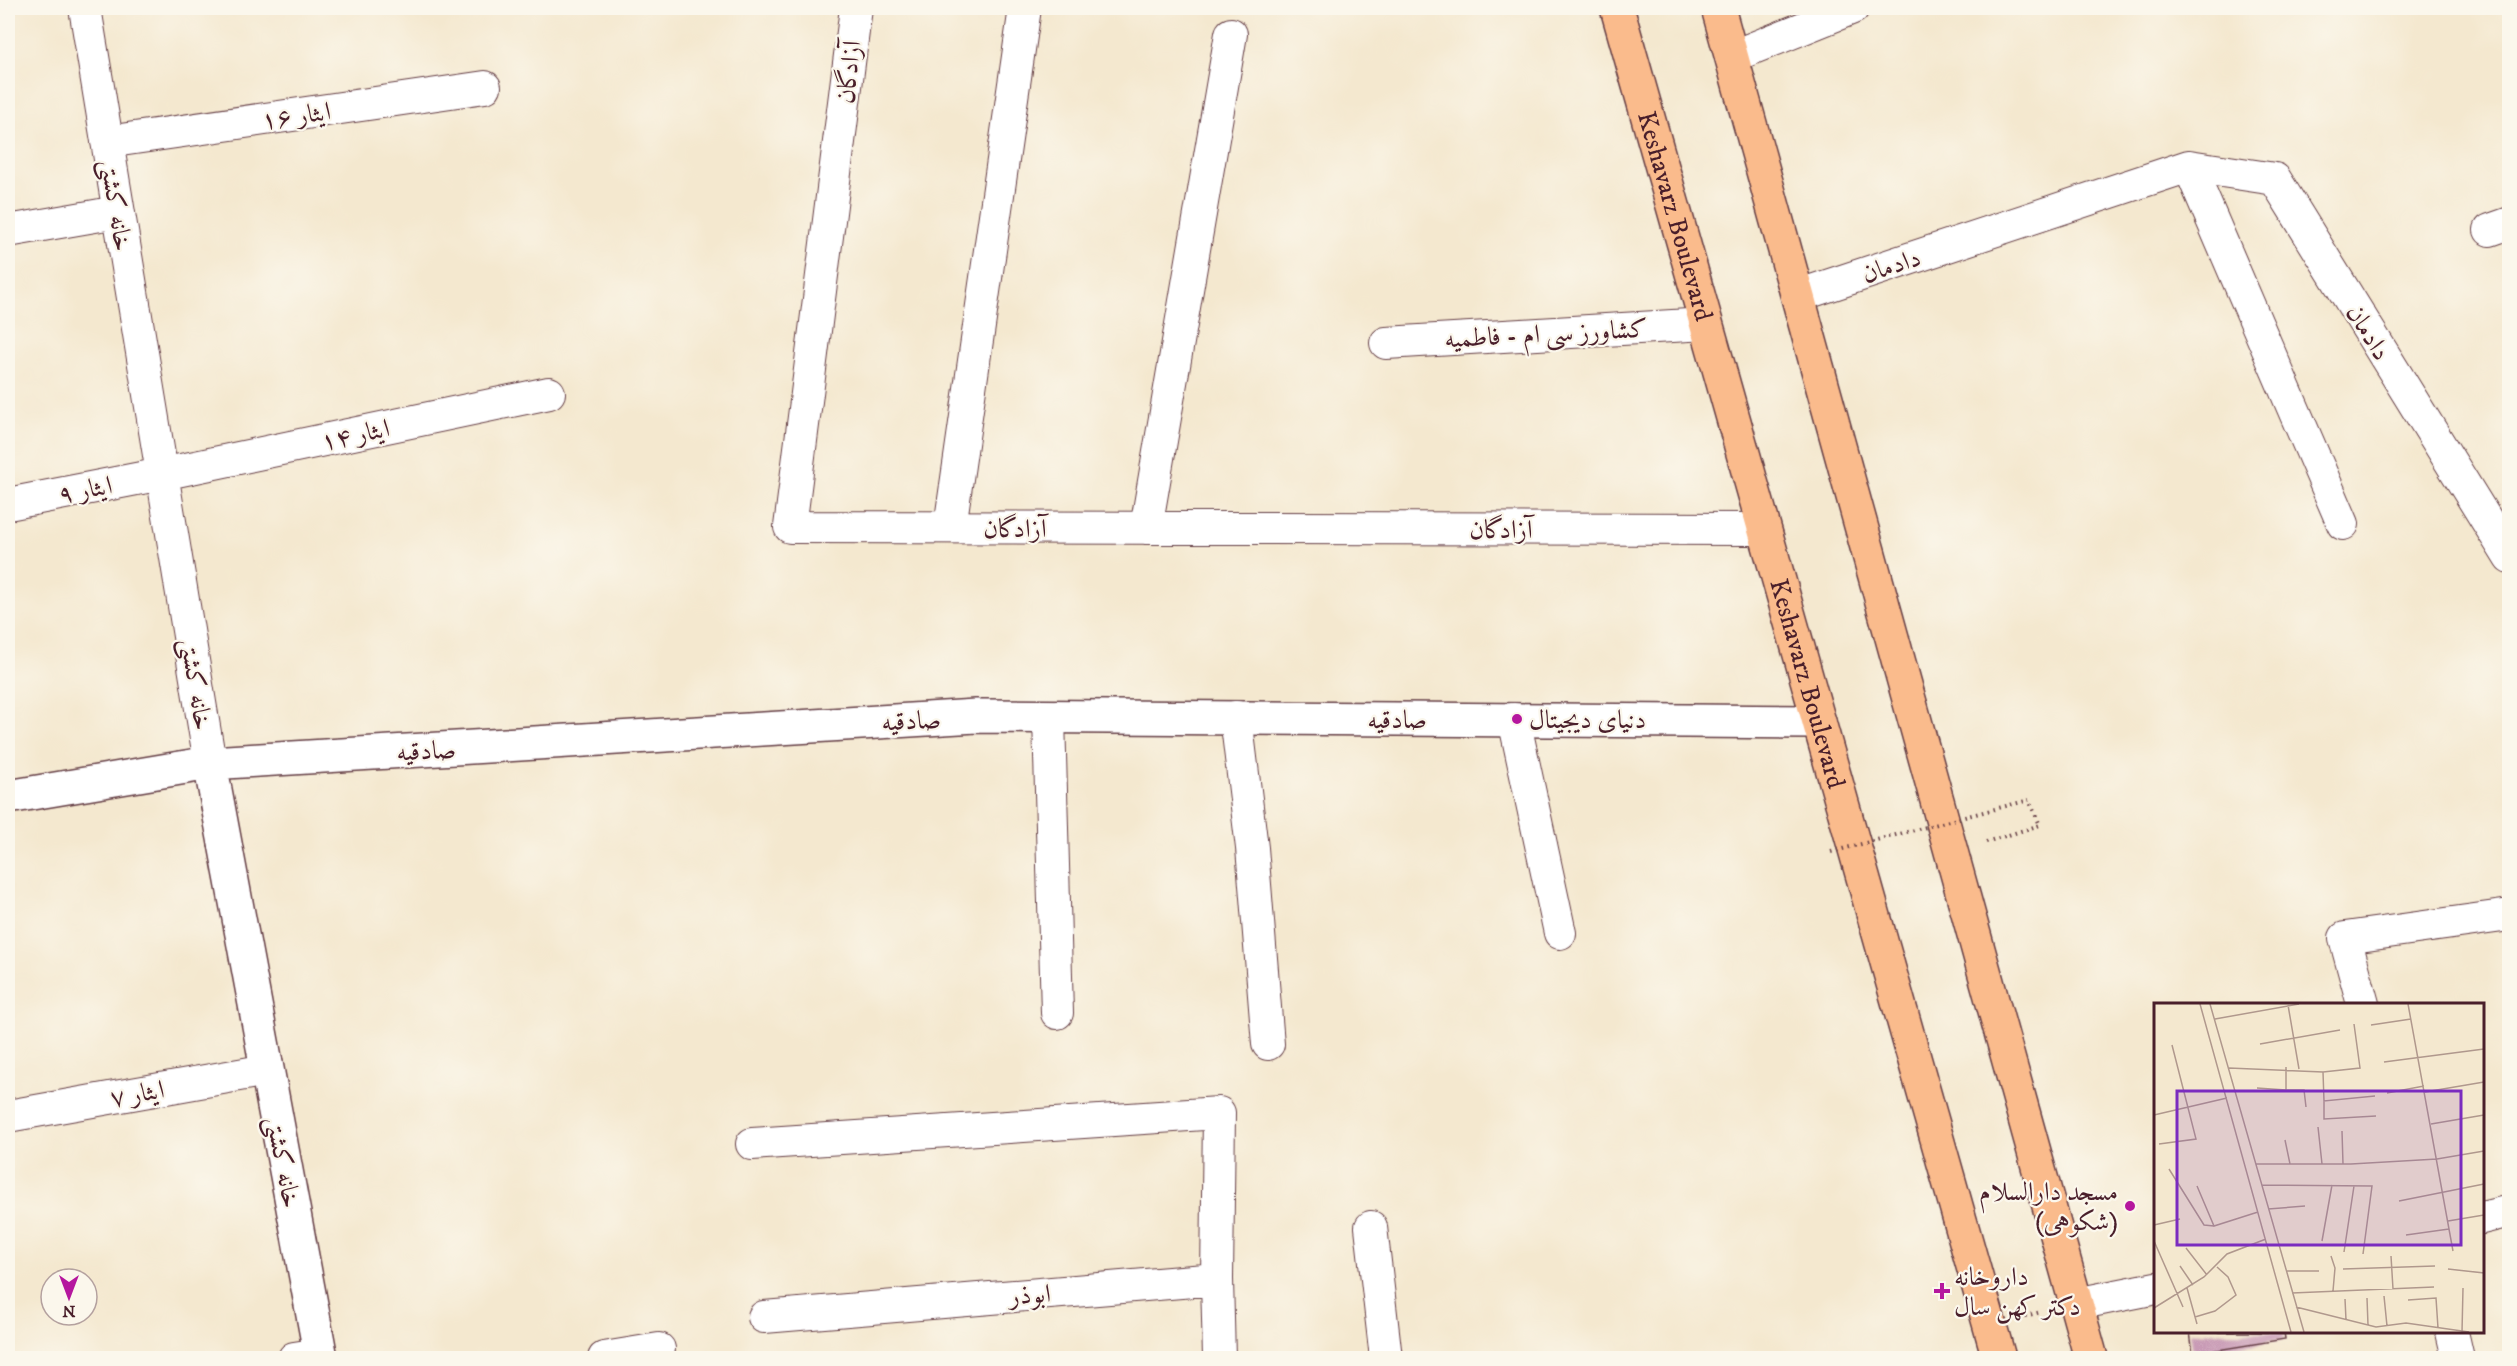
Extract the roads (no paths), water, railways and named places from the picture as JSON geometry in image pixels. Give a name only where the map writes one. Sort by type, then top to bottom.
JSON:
[{"type":"main road","name":"Keshavarz Boulevard","points":[[1617,8],[1999,1359]]},
{"type":"main road","points":[[1718,8],[2091,1359]]},
{"type":"street","name":"خانه کشتی","points":[[85,8],[210,763],[267,1070],[312,1357]]},
{"type":"street","name":"آزادگان","points":[[856,8],[790,527],[1764,529]]},
{"type":"street","points":[[950,527],[1025,8]]},
{"type":"street","points":[[1731,57],[1853,8]]},
{"type":"street","points":[[1146,528],[1231,34]]},
{"type":"street","name":"ایثار ۱۶","points":[[107,142],[485,87]]},
{"type":"street","points":[[2189,166],[2343,524]]},
{"type":"street","name":"دادمان","points":[[1797,296],[2189,166],[2275,179],[2510,558]]},
{"type":"street","points":[[8,231],[118,212]]},
{"type":"street","name":"کشاورز سی ام - فاطمیه","points":[[1386,343],[1706,324]]},
{"type":"street","name":"ایثار ۱۴","points":[[162,474],[549,393]]},
{"type":"street","name":"ایثار ۹","points":[[8,504],[162,474]]},
{"type":"street","name":"صادقیه","points":[[8,797],[210,763],[964,717],[1819,722]]},
{"type":"street","points":[[1049,717],[1057,1013]]},
{"type":"street","points":[[1236,717],[1252,849],[1268,1044]]},
{"type":"street","points":[[1514,719],[1560,933]]},
{"type":"street","points":[[2362,1003],[2345,938],[2510,915]]},
{"type":"street","name":"ایثار ۷","points":[[8,1116],[267,1070]]},
{"type":"street","points":[[752,1144],[1218,1113],[1219,1359]]},
{"type":"street","points":[[2484,1218],[2510,1211]]},
{"type":"street","points":[[1371,1227],[1386,1359]]},
{"type":"street","name":"ابوذر","points":[[764,1317],[1217,1279]]},
{"type":"street","points":[[2076,1304],[2154,1288]]},
{"type":"street","points":[[2452,1333],[2458,1359]]},
{"type":"street","points":[[604,1359],[659,1348]]},
{"type":"place","name":"دنیای دیجیتال","points":[[1517,719]]},
{"type":"place","name":"مسجد دارالسلام (شکوهی)","points":[[2130,1206]]},
{"type":"place","name":"داروخانه دکتر کهن سال","points":[[1942,1291]]}]
